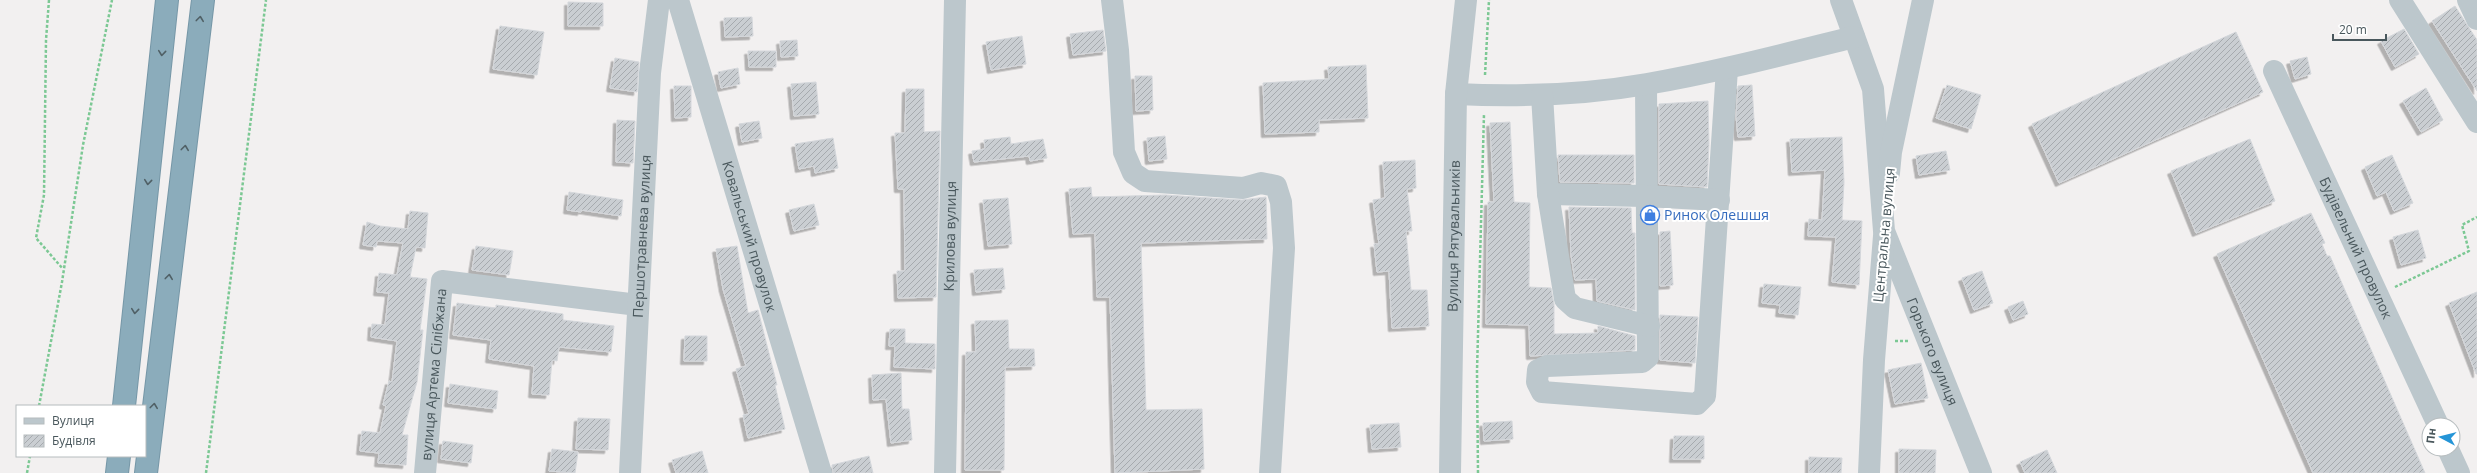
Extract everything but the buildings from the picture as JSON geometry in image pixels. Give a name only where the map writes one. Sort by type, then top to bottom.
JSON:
[{"type":"highway","points":[[124,405],[167,0]]},
{"type":"highway","points":[[146,473],[203,0]]},
{"type":"highway","points":[[117,473],[119,457]]},
{"type":"street","name":"Першотравнева вулиця","points":[[630,473],[650,73],[659,0]]},
{"type":"street","name":"Ковальський провулок","points":[[678,0],[821,473]]},
{"type":"street","name":"Крилова вулиця","points":[[945,473],[955,0]]},
{"type":"street","points":[[1112,0],[1118,50],[1124,152],[1133,173],[1145,181],[1243,188],[1261,184],[1276,186],[1281,202],[1284,248],[1270,473]]},
{"type":"street","name":"Вулиця Рятувальників","points":[[1450,473],[1456,94],[1466,0]]},
{"type":"street","points":[[1841,0],[1873,89],[1884,231]]},
{"type":"street","name":"Центральна вулиця","points":[[1869,473],[1874,360],[1891,152],[1922,0]]},
{"type":"street","points":[[2400,0],[2477,122]]},
{"type":"street","points":[[2468,0],[2477,19]]},
{"type":"street","points":[[1456,94],[1542,95],[1646,84],[1727,68],[1854,37]]},
{"type":"street","points":[[1646,84],[1645,196],[1649,326],[1648,357],[1642,362],[1547,366],[1538,370],[1537,382],[1542,392],[1697,404],[1705,396],[1727,68]]},
{"type":"street","name":"Будівельний провулок","points":[[2274,71],[2434,417]]},
{"type":"street","points":[[1542,95],[1548,194],[1565,298],[1575,308],[1649,326]]},
{"type":"street","points":[[1548,194],[1645,196],[1719,200]]},
{"type":"street","name":"Горького вулиця","points":[[1884,231],[1981,473]]},
{"type":"street","name":"вулиця Артема Сілібжана","points":[[424,473],[442,281],[638,305]]},
{"type":"street","points":[[2452,457],[2459,473]]},
{"type":"path","points":[[49,0],[46,40],[44,195],[36,238],[64,269]]},
{"type":"path","points":[[39,405],[64,269],[83,145],[112,0]]},
{"type":"path","points":[[206,473],[266,0]]},
{"type":"path","points":[[1478,473],[1477,371],[1484,95],[1489,0]]},
{"type":"path","points":[[2378,295],[2470,251],[2462,225],[2477,217]]},
{"type":"path","points":[[27,473],[30,457]]},
{"type":"place","name":"Ринок Олешшя","points":[[1650,215]]}]
